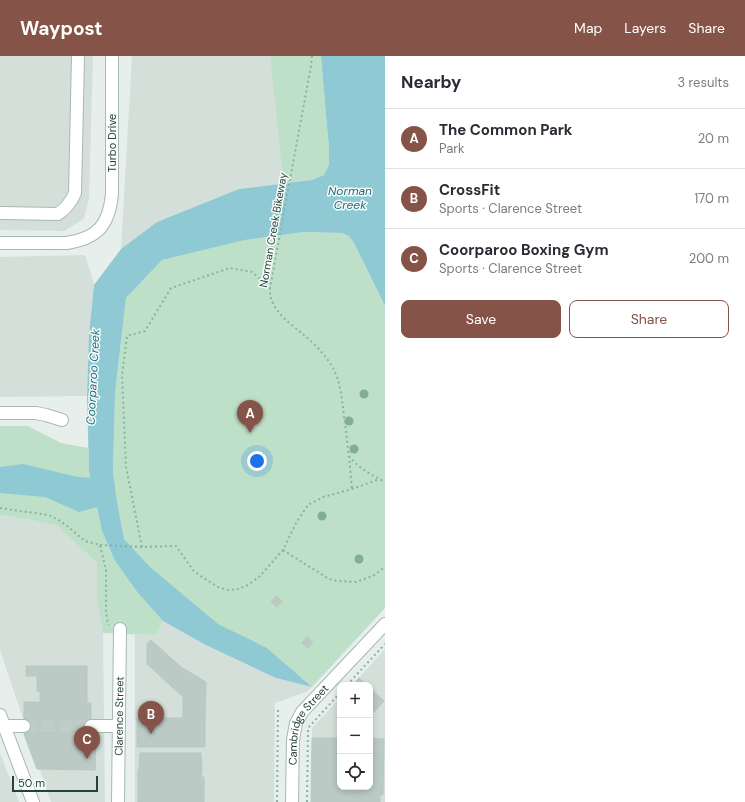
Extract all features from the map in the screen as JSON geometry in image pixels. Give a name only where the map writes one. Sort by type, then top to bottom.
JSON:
[{"type":"street","points":[[0,213],[58,214],[71,202],[75,193],[78,56]]},
{"type":"street","name":"Turbo Drive","points":[[0,243],[67,243],[84,239],[95,233],[107,218],[111,203],[112,56]]},
{"type":"street","points":[[0,413],[36,413],[62,420]]},
{"type":"street","name":"Cambridge Street","points":[[292,802],[293,740],[298,718],[385,624]]},
{"type":"street","name":"Clarence Street","points":[[118,802],[120,629]]},
{"type":"street","points":[[2,720],[24,726]]},
{"type":"street","points":[[2,720],[33,802]]},
{"type":"street","points":[[91,726],[119,726]]},
{"type":"path","name":"Norman Creek Bikeway","points":[[312,56],[270,288],[270,297],[277,310],[307,337],[325,356],[338,379],[342,397],[352,489]]},
{"type":"path","points":[[142,547],[126,467],[122,375],[127,336],[145,331],[171,288],[230,268],[252,272],[270,288]]},
{"type":"path","points":[[349,456],[362,469],[385,482]]},
{"type":"path","points":[[0,508],[48,515],[62,522],[85,541],[100,545],[142,547],[176,546],[193,570],[218,587],[228,590],[238,589],[248,585],[266,569],[283,550],[296,523],[308,505],[323,497],[380,479]]},
{"type":"path","points":[[100,545],[106,570],[106,611],[108,624],[120,629]]},
{"type":"path","points":[[283,550],[329,579],[338,581],[356,582],[373,576],[385,567]]},
{"type":"path","points":[[350,682],[385,644]]},
{"type":"path","points":[[307,802],[308,728],[337,696]]},
{"type":"path","points":[[277,802],[278,707]]},
{"type":"shaded area","points":[[0,56],[93,56],[89,198],[84,219],[64,231],[0,230]]},
{"type":"shaded area","points":[[132,56],[270,56],[283,184],[239,189],[157,222],[121,249]]},
{"type":"shaded area","points":[[85,255],[94,284],[89,334],[87,396],[0,397],[0,257]]},
{"type":"shaded area","points":[[0,515],[57,526],[97,563],[97,600],[103,633],[105,802],[51,802],[0,650]]},
{"type":"shaded area","points":[[163,621],[276,678],[312,687],[306,692],[275,703],[274,802],[135,802],[135,634],[156,635]]},
{"type":"shaded area","points":[[385,649],[385,802],[311,802],[312,728],[337,701],[337,790],[373,790],[373,682],[355,682]]},
{"type":"shaded area","points":[[0,753],[19,802],[0,802]]},
{"type":"green space","points":[[270,56],[321,56],[329,146],[329,165],[324,175],[312,180],[283,184]]},
{"type":"green space","points":[[304,232],[342,233],[349,236],[354,243],[385,306],[385,608],[312,687],[267,648],[218,625],[149,567],[124,539],[113,472],[115,393],[126,298],[162,260],[245,240]]},
{"type":"green space","points":[[0,426],[28,426],[61,443],[88,448],[89,470],[102,531],[115,561],[138,593],[163,621],[156,635],[103,633],[97,600],[97,563],[57,526],[0,515]]},
{"type":"water","name":"Norman Creek","points":[[321,56],[385,56],[385,306],[354,243],[349,236],[342,233],[304,232],[245,240],[162,260],[126,298],[115,393],[113,472],[124,539],[150,567],[218,624],[267,648],[312,687],[276,678],[206,645],[163,621],[138,593],[115,561],[102,531],[97,507],[79,512],[45,497],[0,493],[0,467],[23,464],[78,477],[90,478],[87,396],[89,334],[94,285],[121,249],[157,222],[239,189],[312,180],[324,175],[329,165],[329,146]]},
{"type":"building","points":[[276,596],[282,601],[277,607],[271,602]]},
{"type":"building","points":[[307,637],[313,642],[308,648],[302,643]]},
{"type":"building","points":[[151,640],[181,667],[206,682],[205,718],[183,718],[183,697],[147,664],[147,644]]},
{"type":"building","points":[[26,666],[87,666],[87,702],[40,702],[40,691],[37,691],[37,676],[26,676]]},
{"type":"building","points":[[359,678],[364,682],[356,682]]},
{"type":"building","points":[[373,691],[384,701],[373,713]]},
{"type":"building","points":[[24,702],[91,703],[91,735],[24,734]]},
{"type":"building","points":[[137,718],[205,718],[205,747],[137,747]]},
{"type":"building","points":[[24,734],[96,735],[95,770],[37,769]]},
{"type":"building","points":[[312,738],[337,738],[337,790],[373,790],[373,738],[384,739],[383,795],[380,795],[380,802],[311,802]]},
{"type":"building","points":[[140,753],[160,753],[160,770],[139,770]]},
{"type":"building","points":[[160,753],[201,753],[202,770],[160,770]]},
{"type":"building","points":[[138,770],[202,770],[201,777],[204,777],[204,802],[138,802]]},
{"type":"tunnel","points":[[24,726],[91,726]]},
{"type":"place","name":"The Common Park","points":[[250,433]]},
{"type":"place","name":"CrossFit","points":[[151,734]]},
{"type":"place","name":"Coorparoo Boxing Gym","points":[[87,759]]},
{"type":"water label","name":"Coorparoo Creek","points":[[93,377]]}]
